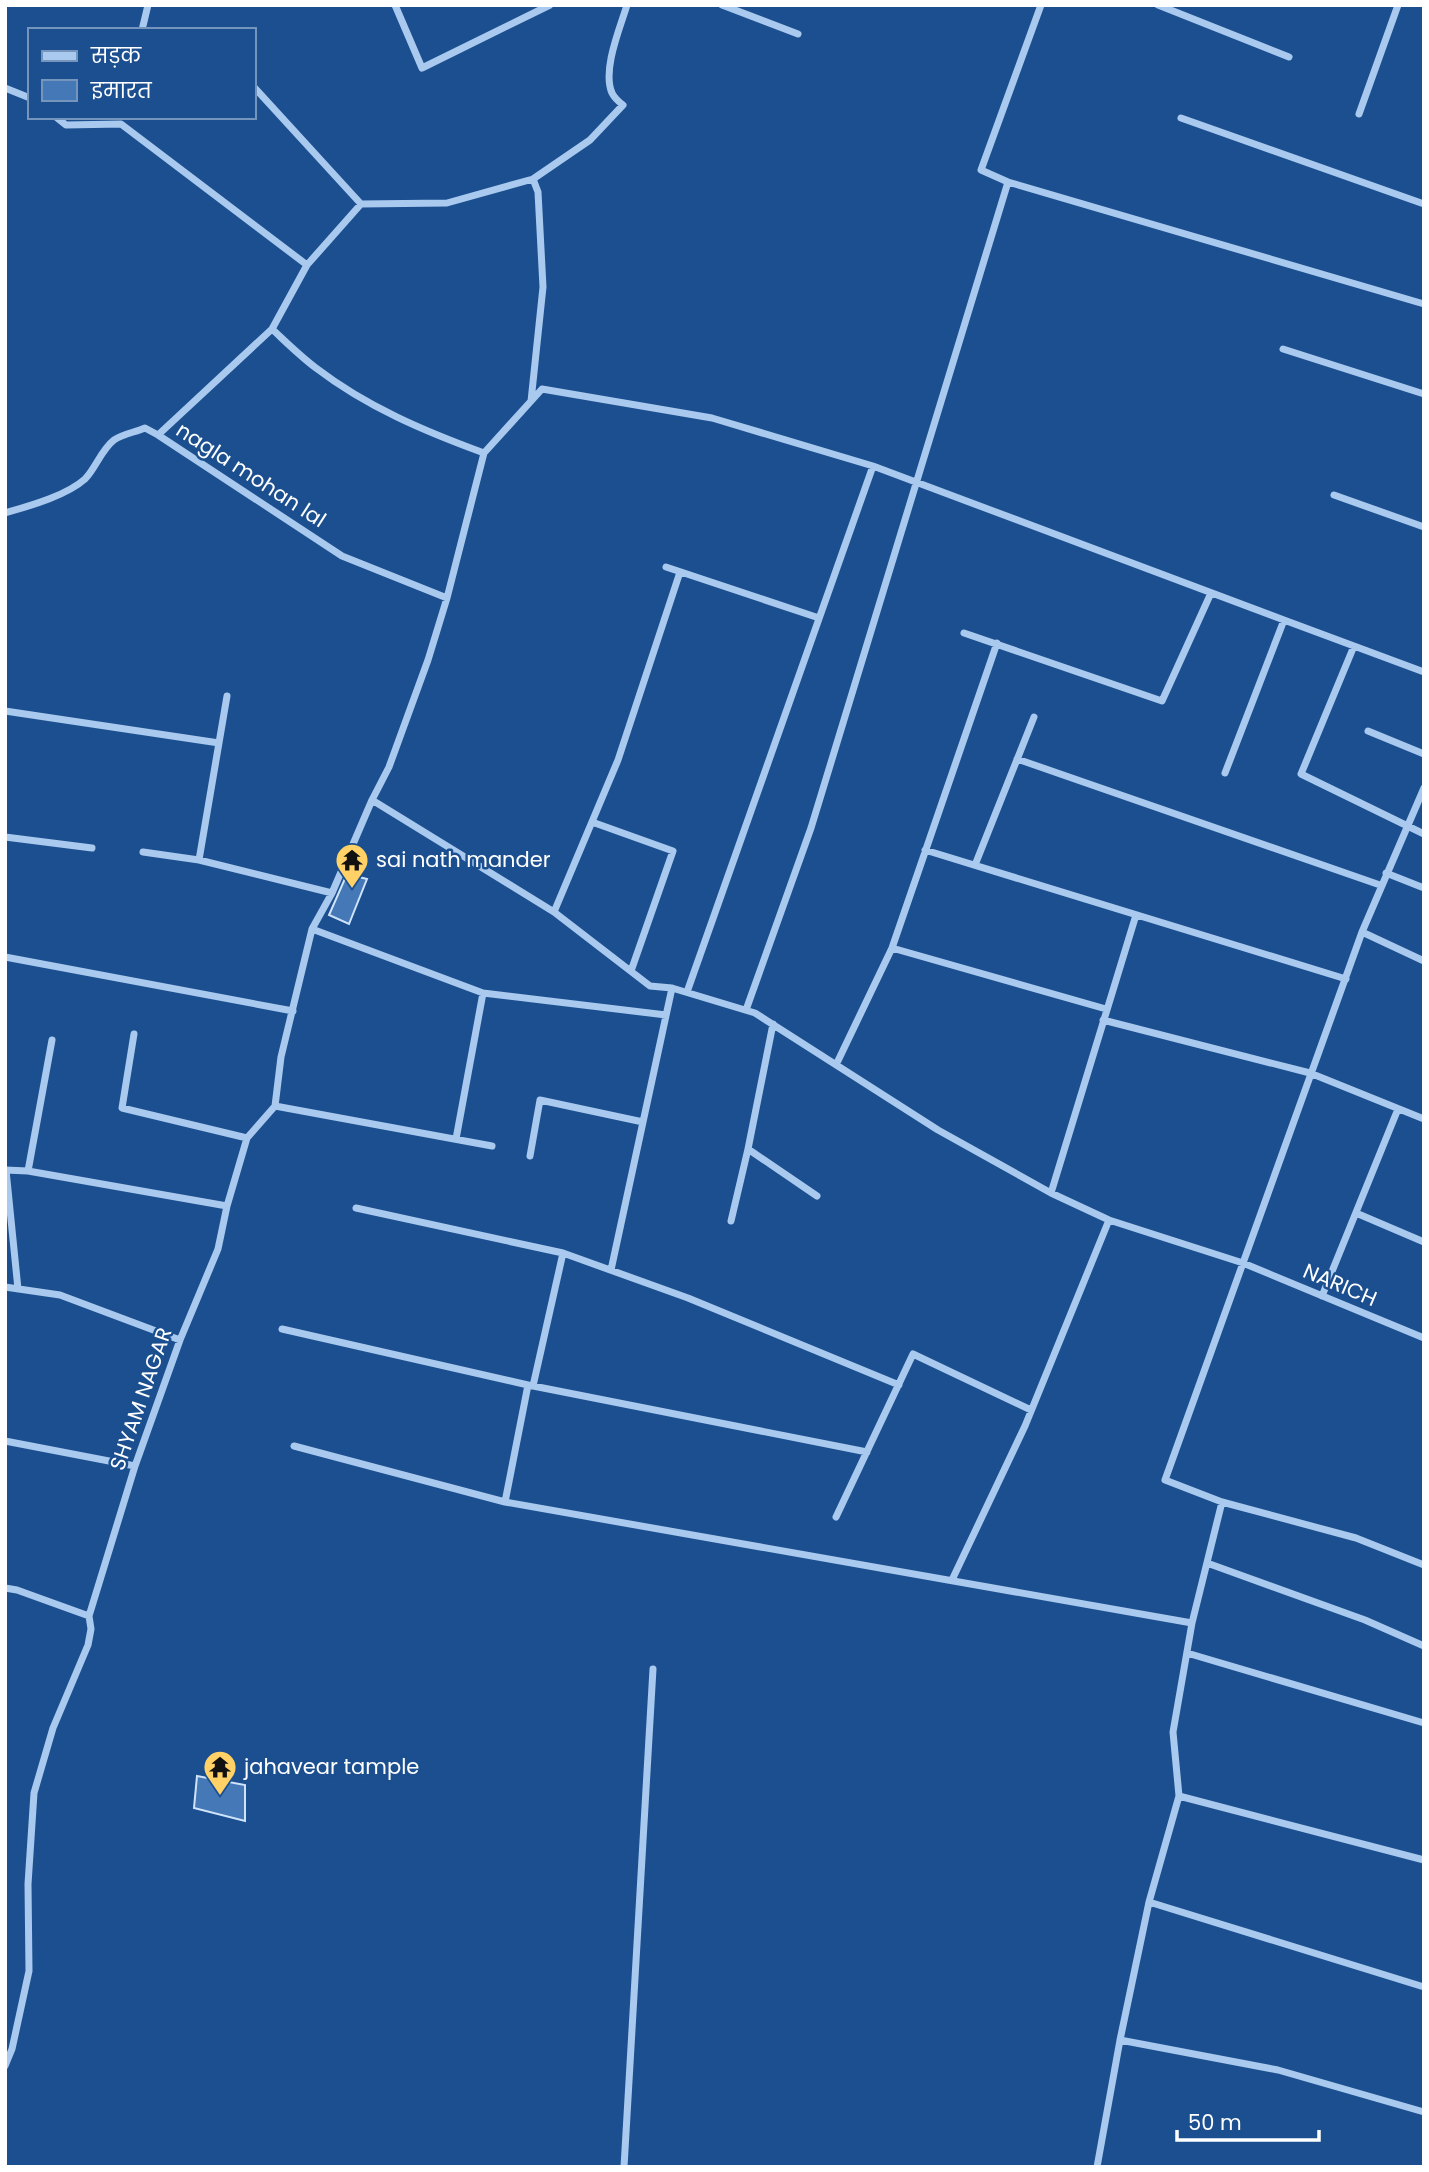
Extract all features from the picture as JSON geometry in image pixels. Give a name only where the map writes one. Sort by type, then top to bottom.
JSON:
[{"type":"street","points":[[142,28],[148,5]]},
{"type":"street","points":[[395,5],[422,68],[550,5]]},
{"type":"street","points":[[256,89],[361,204],[447,203],[533,179],[590,140],[623,105],[612,94],[609,80],[612,52],[627,5]]},
{"type":"street","points":[[722,5],[799,34]]},
{"type":"street","points":[[1041,5],[981,170],[1008,182],[1424,304]]},
{"type":"street","points":[[1158,5],[1289,57]]},
{"type":"street","points":[[1359,114],[1398,5]]},
{"type":"street","points":[[5,88],[28,97]]},
{"type":"street","points":[[1181,118],[1424,204]]},
{"type":"street","points":[[58,119],[66,125],[122,121],[307,265]]},
{"type":"street","points":[[531,401],[543,287],[538,192],[533,179]]},
{"type":"street","points":[[746,1010],[811,828],[1008,182]]},
{"type":"street","name":"nagla mohan lal","points":[[361,204],[307,265],[272,329],[158,435],[342,556],[447,598]]},
{"type":"street","points":[[272,329],[315,368],[364,401],[421,430],[484,453]]},
{"type":"street","points":[[1283,349],[1424,394]]},
{"type":"street","points":[[492,1146],[275,1106],[281,1057],[312,929],[332,893],[389,766],[428,660],[447,598],[484,453],[542,389],[712,418],[873,467],[1424,672]]},
{"type":"street","points":[[5,513],[67,490],[86,478],[115,439],[145,428],[158,435]]},
{"type":"street","points":[[687,992],[873,467]]},
{"type":"street","points":[[1334,495],[1424,527]]},
{"type":"street","points":[[666,567],[819,618]]},
{"type":"street","points":[[554,912],[618,760],[680,572]]},
{"type":"street","points":[[964,633],[1162,701],[1211,593]]},
{"type":"street","points":[[1225,773],[1284,620]]},
{"type":"street","points":[[836,1065],[892,948],[997,643]]},
{"type":"street","points":[[1354,646],[1301,774],[1424,834]]},
{"type":"street","points":[[199,860],[227,696]]},
{"type":"street","points":[[5,711],[219,743]]},
{"type":"street","points":[[975,865],[1034,717]]},
{"type":"street","points":[[1368,731],[1424,754]]},
{"type":"street","points":[[1017,759],[1380,886]]},
{"type":"street","points":[[1424,788],[1362,932],[1165,1480],[1222,1502],[1356,1538],[1424,1565]]},
{"type":"street","name":"NARICH","points":[[372,800],[554,912],[650,986],[672,988],[755,1013],[939,1130],[1051,1193],[1109,1220],[1243,1263],[1424,1338]]},
{"type":"street","points":[[592,822],[673,851],[631,971]]},
{"type":"street","points":[[5,837],[92,848]]},
{"type":"street","points":[[925,850],[1346,979]]},
{"type":"street","points":[[144,852],[199,860],[332,893]]},
{"type":"street","points":[[1386,873],[1424,888]]},
{"type":"street","points":[[1051,1193],[1136,915]]},
{"type":"street","points":[[312,929],[483,992],[666,1015]]},
{"type":"street","points":[[1362,932],[1424,961]]},
{"type":"street","points":[[892,948],[1106,1009]]},
{"type":"street","points":[[5,957],[293,1011]]},
{"type":"street","points":[[611,1270],[672,988]]},
{"type":"street","points":[[456,1139],[483,992]]},
{"type":"street","points":[[1102,1020],[1310,1073],[1424,1119]]},
{"type":"street","points":[[731,1221],[772,1024]]},
{"type":"street","points":[[134,1034],[122,1108],[247,1138]]},
{"type":"street","points":[[28,1171],[52,1040]]},
{"type":"street","points":[[530,1156],[540,1100],[643,1122]]},
{"type":"street","name":"SHYAM NAGAR","points":[[5,2066],[12,2049],[29,1971],[28,1884],[34,1793],[53,1728],[88,1645],[91,1629],[89,1616],[135,1466],[180,1340],[218,1249],[227,1206],[247,1138],[275,1106]]},
{"type":"street","points":[[1322,1296],[1398,1109]]},
{"type":"street","points":[[748,1149],[817,1196]]},
{"type":"street","points":[[18,1289],[5,1170],[28,1171],[227,1206]]},
{"type":"street","points":[[356,1208],[563,1253],[688,1298],[899,1385]]},
{"type":"street","points":[[1356,1213],[1424,1242]]},
{"type":"street","points":[[952,1580],[1031,1410],[1109,1220]]},
{"type":"street","points":[[505,1502],[563,1253]]},
{"type":"street","points":[[5,1287],[60,1295],[180,1340]]},
{"type":"street","points":[[282,1329],[531,1386],[867,1452]]},
{"type":"street","points":[[836,1517],[914,1354],[1031,1410]]},
{"type":"street","points":[[5,1441],[135,1466]]},
{"type":"street","points":[[294,1446],[505,1502],[1192,1623]]},
{"type":"street","points":[[1097,2167],[1149,1902],[1179,1796],[1173,1732],[1192,1623],[1222,1502]]},
{"type":"street","points":[[1207,1563],[1365,1620],[1424,1646]]},
{"type":"street","points":[[5,1588],[18,1590],[89,1616]]},
{"type":"street","points":[[1187,1653],[1424,1723]]},
{"type":"street","points":[[624,2167],[653,1668]]},
{"type":"street","points":[[1179,1796],[1424,1860]]},
{"type":"street","points":[[1149,1902],[1424,1987]]},
{"type":"street","points":[[1120,2040],[1278,2070],[1424,2112]]},
{"type":"building","name":"sai nath mander","points":[[347,874],[367,879],[349,924],[329,915]]},
{"type":"building","name":"jahavear tample","points":[[197,1776],[245,1785],[245,1821],[194,1808]]},
{"type":"place","name":"sai nath mander","points":[[352,890]]},
{"type":"place","name":"jahavear tample","points":[[220,1797]]}]
